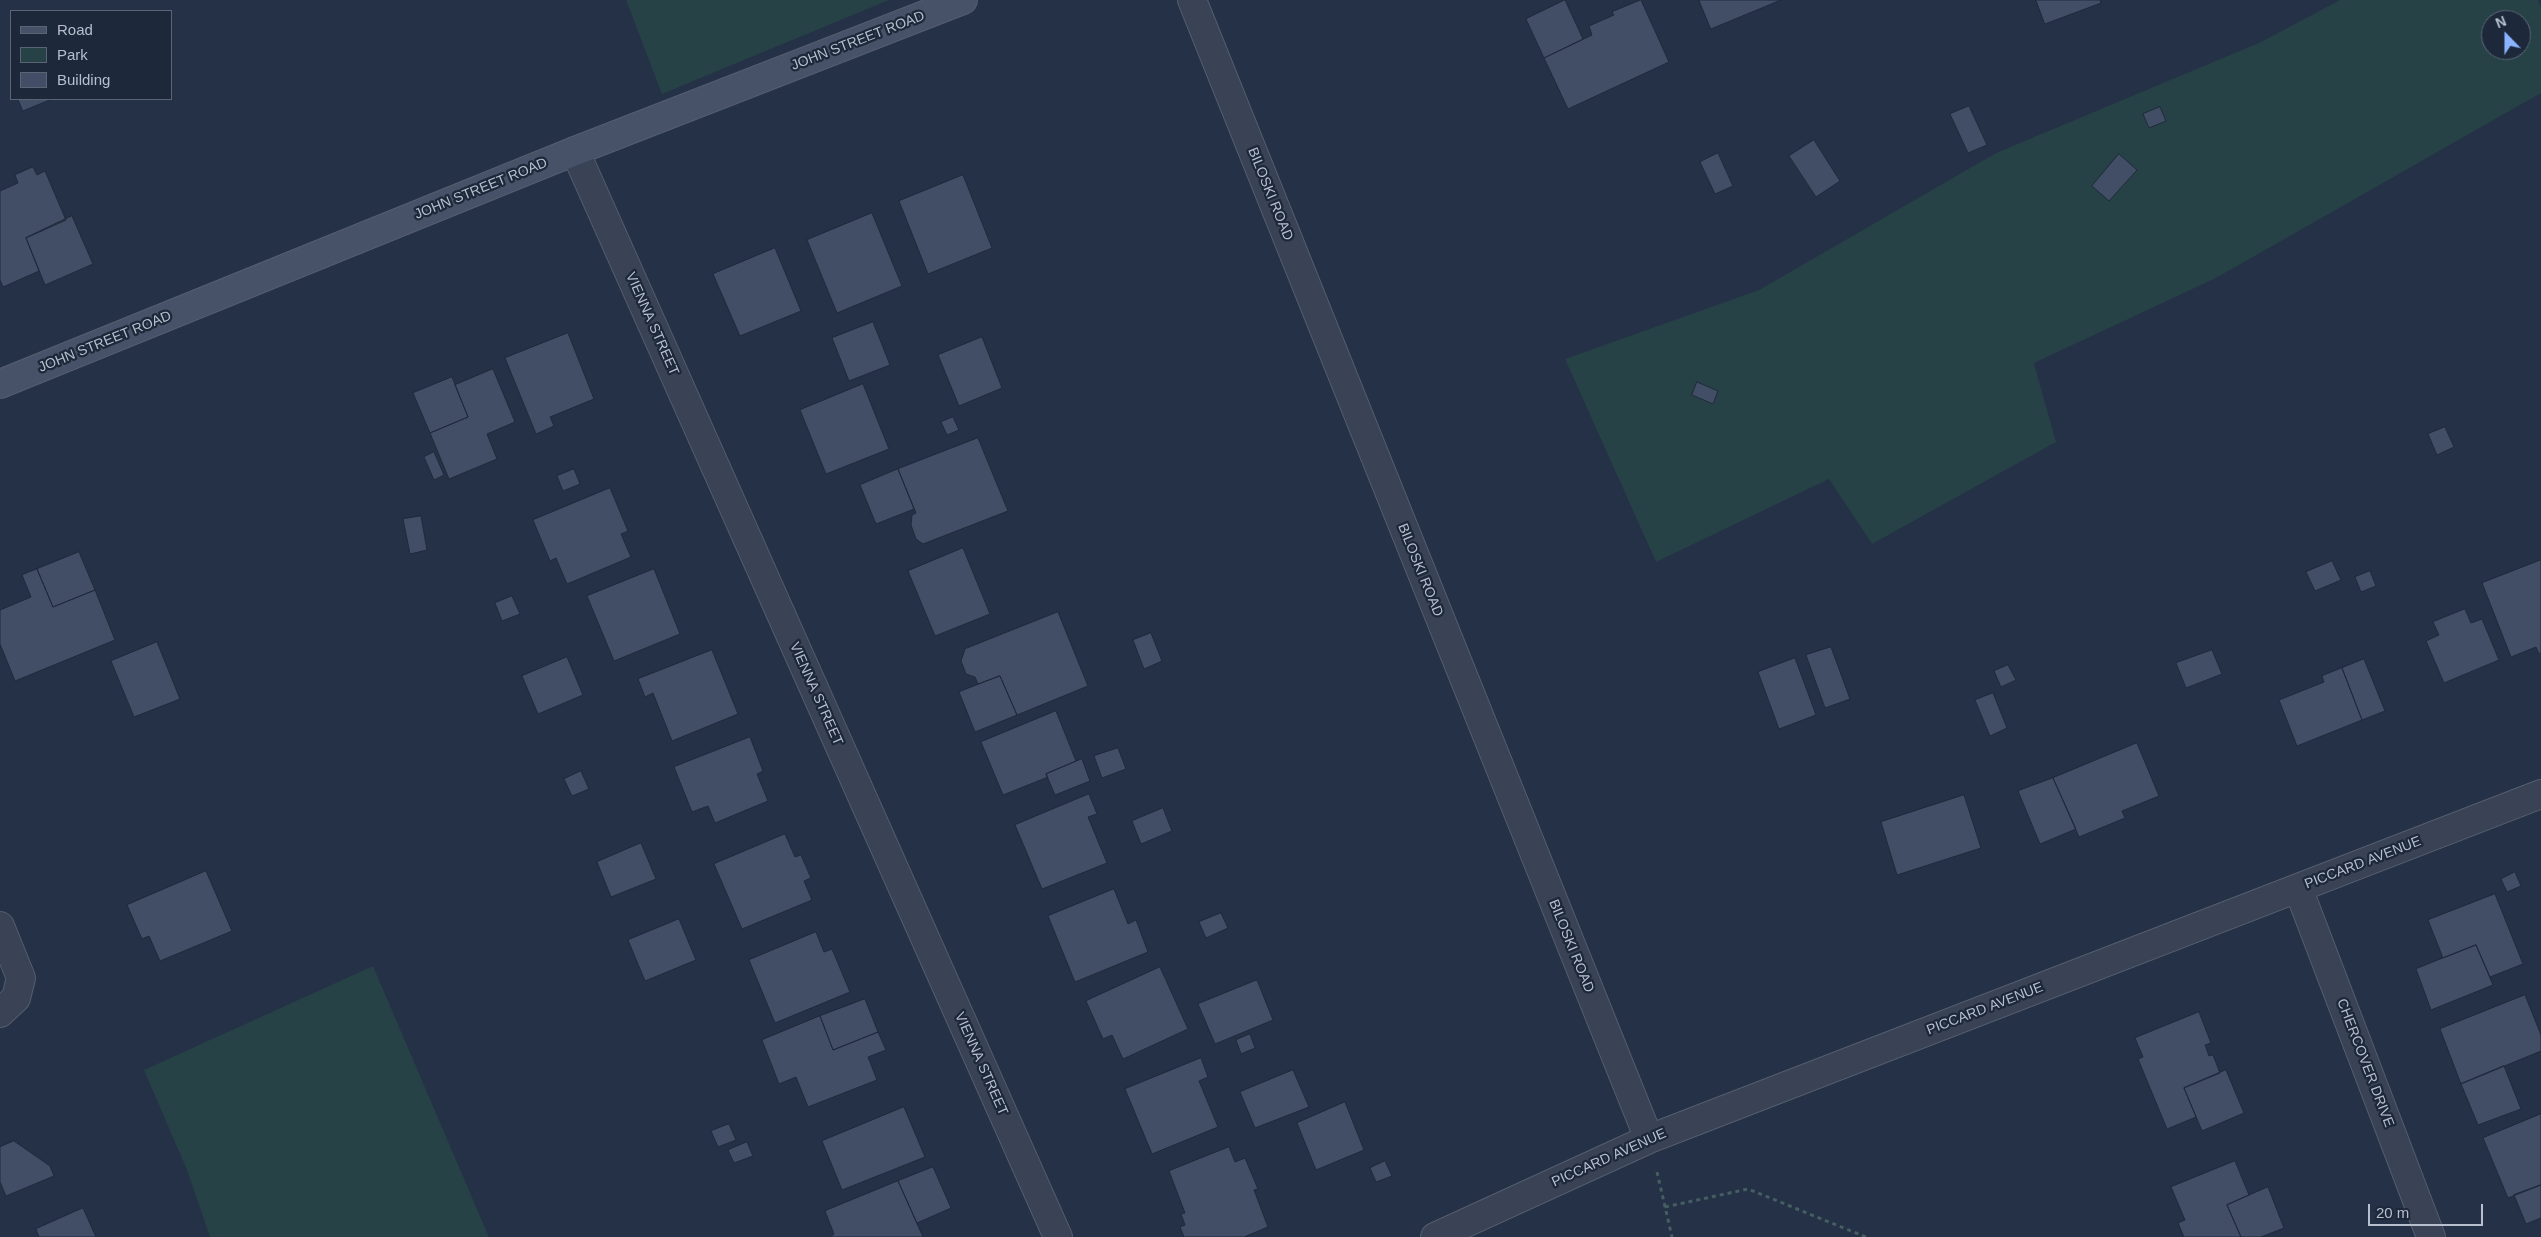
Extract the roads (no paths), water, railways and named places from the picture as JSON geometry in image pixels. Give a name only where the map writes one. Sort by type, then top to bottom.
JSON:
[{"type":"main road","name":"JOHN STREET ROAD","points":[[0,384],[575,151],[964,0]]},
{"type":"street","name":"BILOSKI ROAD","points":[[1192,0],[1648,1139]]},
{"type":"street","name":"VIENNA STREET","points":[[575,151],[1058,1237]]},
{"type":"street","name":"PICCARD AVENUE","points":[[1435,1237],[1648,1139],[2541,794]]},
{"type":"street","name":"CHERCOVER DRIVE","points":[[2298,888],[2431,1237]]},
{"type":"street","points":[[0,926],[21,978],[16,998],[0,1013]]}]
